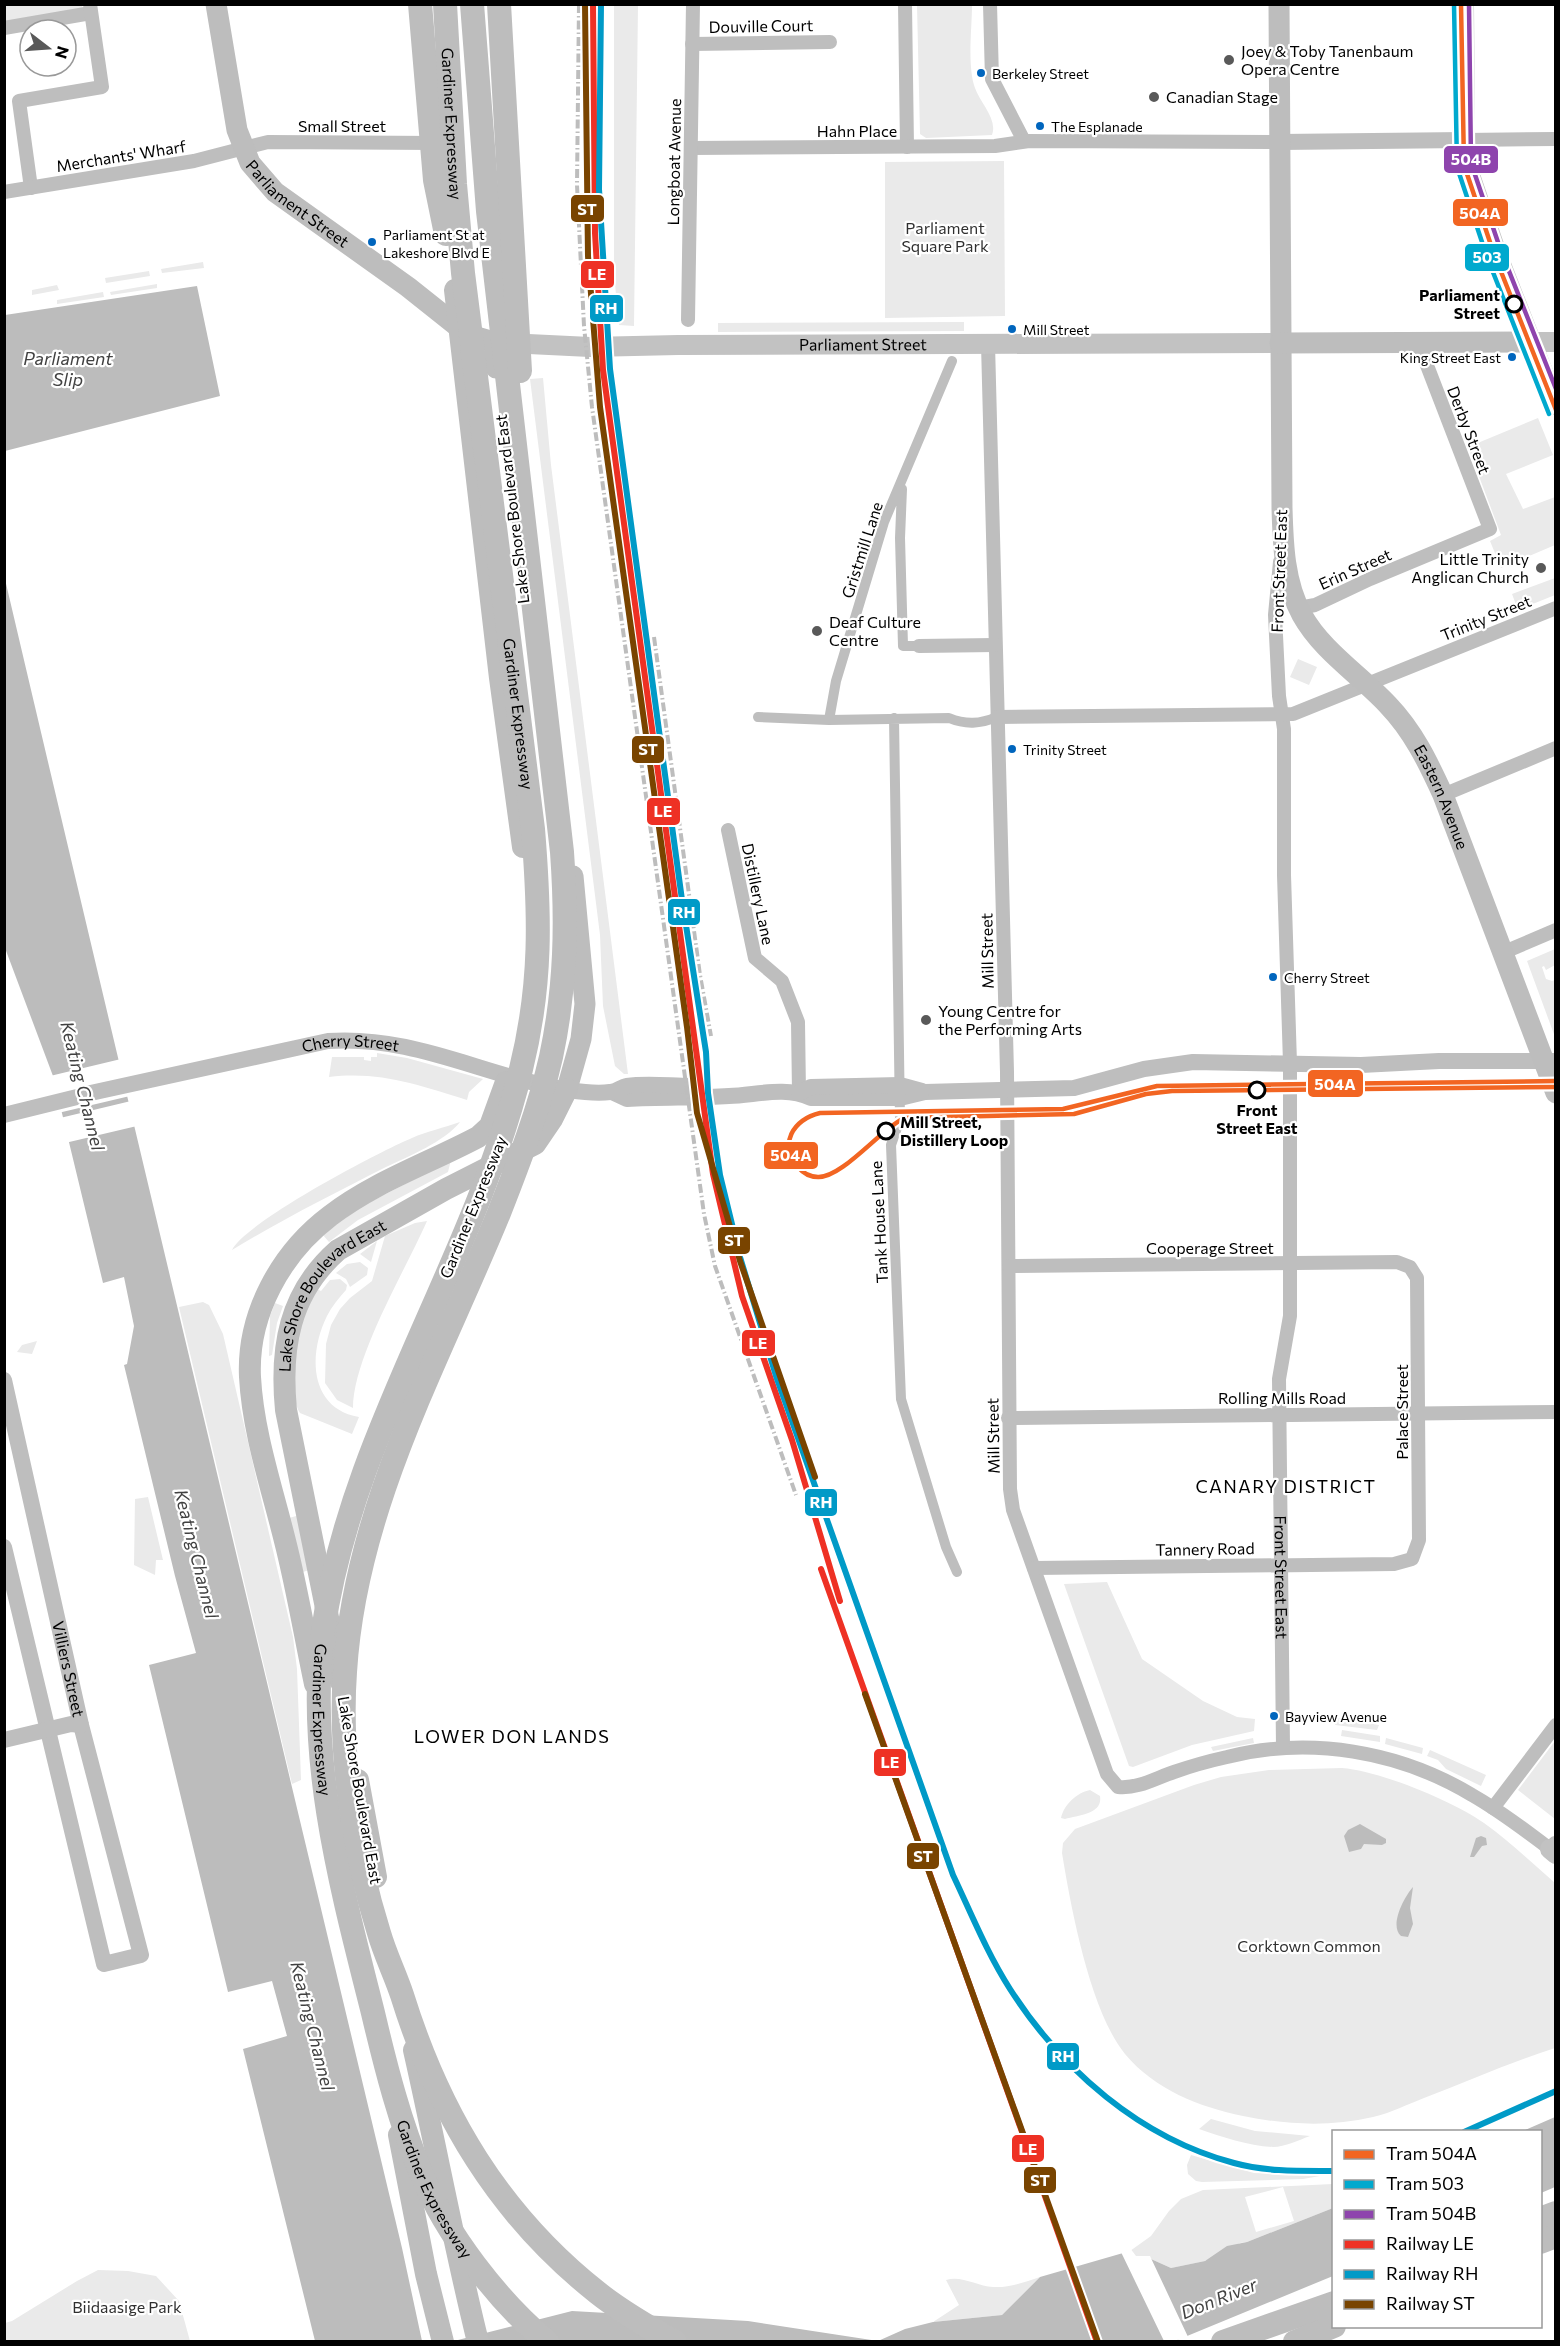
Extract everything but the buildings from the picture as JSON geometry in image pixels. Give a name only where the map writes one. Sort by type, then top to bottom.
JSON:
[{"type":"highway","points":[[420,4],[435,180],[444,228],[463,273]]},
{"type":"highway","name":"Lake Shore Boulevard East","points":[[433,4],[457,326],[500,678],[524,846],[528,936],[523,1002],[508,1076],[490,1126],[478,1137],[368,1192],[330,1215],[300,1243],[277,1274],[268,1291],[257,1326],[250,1374],[261,1443],[318,1699],[322,1773],[426,2274],[443,2342]]},
{"type":"highway","name":"Gardiner Expressway","points":[[445,4],[455,184],[463,273],[533,829],[539,895],[537,973],[521,1071],[493,1160],[374,1445],[340,1544],[323,1635],[320,1685],[321,1754],[328,1811],[346,1901],[405,2133],[428,2189],[469,2256],[499,2294],[547,2342]]},
{"type":"highway","points":[[499,4],[521,390],[515,451]]},
{"type":"highway","points":[[472,7],[470,108],[494,342]]},
{"type":"highway","name":"Gardiner Expressway","points":[[472,7],[488,210],[562,852],[566,910],[564,970],[551,1059],[533,1122],[489,1235],[392,1463],[373,1516],[357,1582],[345,1670],[345,1742],[348,1785],[357,1837],[379,1933],[413,2032],[438,2092],[466,2145],[516,2216],[536,2236],[597,2292],[623,2311],[675,2342]]},
{"type":"highway","name":"Lake Shore Boulevard East","points":[[478,2342],[373,1866],[326,1600],[290,1434],[283,1365],[290,1325],[304,1291],[324,1262],[338,1250],[442,1191],[535,1144],[552,1119],[567,1089]]},
{"type":"highway","points":[[276,1504],[290,1434]]},
{"type":"highway","points":[[1223,2342],[1332,2303]]},
{"type":"highway","points":[[1295,2342],[1332,2327]]},
{"type":"main road","name":"Parliament Street","points":[[216,4],[231,104],[242,148],[256,173],[275,192],[408,287],[457,326],[477,337],[494,342],[590,347],[1556,342]]},
{"type":"main road","name":"Front Street East","points":[[1279,4],[1282,533]]},
{"type":"main road","points":[[1464,4],[1466,157],[1474,191],[1556,405]]},
{"type":"main road","name":"Lake Shore Boulevard East","points":[[494,342],[532,680],[563,803],[578,912],[584,984],[584,1022],[567,1089]]},
{"type":"main road","name":"Eastern Avenue","points":[[1282,533],[1289,582],[1299,608],[1323,642],[1390,707],[1423,750],[1443,795],[1502,953],[1550,1061],[1556,1093]]},
{"type":"street","name":"Longboat Avenue","points":[[688,320],[693,4]]},
{"type":"street","points":[[905,4],[908,147]]},
{"type":"street","points":[[990,4],[992,79],[1024,141],[1280,142],[1556,139]]},
{"type":"street","points":[[4,28],[90,9],[102,87],[19,101],[31,188]]},
{"type":"street","name":"Douville Court","points":[[692,44],[830,42]]},
{"type":"street","name":"Hahn Place","points":[[690,148],[995,146],[1024,141]]},
{"type":"street","name":"Small Street","points":[[242,148],[268,142],[442,143]]},
{"type":"street","name":"Merchants' Wharf","points":[[4,192],[194,161],[242,148]]},
{"type":"street","name":"Derby Street","points":[[1418,342],[1490,529]]},
{"type":"street","name":"Mill Street","points":[[988,345],[1006,1091],[1009,1266],[1008,1418],[1011,1497],[1107,1774],[1118,1787],[1130,1788],[1229,1756],[1283,1747]]},
{"type":"street","name":"Gristmill Lane","points":[[829,720],[836,681],[884,522],[952,361]]},
{"type":"street","points":[[902,483],[900,538],[903,646],[995,645]]},
{"type":"street","name":"Erin Street","points":[[1299,608],[1315,605],[1370,579],[1490,529]]},
{"type":"street","name":"Front Street East","points":[[1282,533],[1275,615],[1279,696],[1283,714],[1284,876],[1290,1063],[1291,1264],[1290,1317],[1280,1368],[1283,1747]]},
{"type":"street","name":"Trinity Street","points":[[758,717],[829,720],[949,718],[959,722],[983,723],[997,717],[1283,714],[1300,711],[1556,608]]},
{"type":"street","name":"Tank House Lane","points":[[894,718],[900,1119],[891,1145],[901,1399],[946,1547],[957,1572]]},
{"type":"street","points":[[1443,795],[1556,748]]},
{"type":"street","name":"Distillery Lane","points":[[728,830],[755,958],[782,981],[798,1022],[799,1093]]},
{"type":"street","points":[[1502,953],[1556,930]]},
{"type":"street","name":"Cherry Street","points":[[4,1115],[134,1083],[328,1041],[352,1040],[380,1041],[415,1048],[508,1076],[567,1089],[612,1092],[626,1086],[730,1086],[766,1092],[799,1093],[811,1087],[900,1092],[1006,1091],[1074,1088],[1144,1069],[1175,1064],[1361,1065],[1439,1061],[1550,1061]]},
{"type":"street","name":"Cooperage Street","points":[[1009,1266],[1397,1262],[1410,1267]]},
{"type":"street","name":"Palace Street","points":[[1410,1267],[1417,1278],[1419,1413],[1419,1540],[1412,1559]]},
{"type":"street","name":"Villiers Street","points":[[4,1380],[81,1725],[141,1955],[104,1964],[4,1547]]},
{"type":"street","name":"Rolling Mills Road","points":[[1008,1418],[1556,1412]]},
{"type":"street","name":"Tannery Road","points":[[1034,1568],[1394,1564],[1412,1559]]},
{"type":"street","points":[[4,1740],[71,1724],[81,1725]]},
{"type":"street","points":[[1493,1808],[1556,1725]]},
{"type":"street","points":[[1283,1747],[1334,1749],[1402,1762],[1446,1781],[1493,1808],[1550,1847]]},
{"type":"green space","points":[[5,5],[82,5],[83,10],[38,18],[18,18],[18,22],[5,24]]},
{"type":"green space","points":[[614,5],[638,5],[634,326],[619,325],[614,274]]},
{"type":"green space","points":[[917,5],[972,5],[973,79],[977,94],[991,117],[992,135],[926,138],[920,134]]},
{"type":"green space","name":"Parliament Square Park","points":[[1004,161],[1005,316],[885,318],[885,162]]},
{"type":"green space","points":[[203,262],[204,268],[162,273],[161,269]]},
{"type":"green space","points":[[149,271],[150,276],[106,283],[105,278]]},
{"type":"green space","points":[[157,284],[157,288],[111,295],[110,292]]},
{"type":"green space","points":[[57,285],[59,290],[32,295],[32,290]]},
{"type":"green space","points":[[103,292],[104,297],[57,304],[57,300]]},
{"type":"green space","points":[[964,322],[964,331],[718,332],[718,323]]},
{"type":"green space","points":[[543,378],[551,465],[628,1074],[624,1074],[615,1066],[603,1006],[600,935],[530,379]]},
{"type":"green space","points":[[1538,418],[1553,455],[1506,474],[1523,509],[1555,497],[1555,545],[1501,568],[1490,541],[1501,535],[1468,447]]},
{"type":"green space","points":[[1555,578],[1555,595],[1518,610],[1512,594]]},
{"type":"green space","points":[[1298,659],[1317,667],[1309,685],[1290,677]]},
{"type":"green space","points":[[1555,949],[1555,965],[1546,970],[1544,966],[1542,967],[1546,979],[1555,980],[1555,1037],[1527,961]]},
{"type":"green space","points":[[377,1053],[407,1058],[483,1079],[469,1092],[467,1100],[383,1078],[329,1077],[332,1057],[364,1057],[364,1060],[371,1061],[371,1057],[377,1057]]},
{"type":"green space","points":[[460,1122],[445,1136],[426,1148],[308,1207],[232,1250],[242,1238],[261,1223],[344,1172],[412,1138]]},
{"type":"green space","points":[[451,1160],[448,1172],[358,1220],[329,1242],[323,1235],[359,1208]]},
{"type":"green space","points":[[427,1221],[371,1339],[355,1387],[353,1408],[337,1400],[325,1383],[326,1344],[331,1325],[340,1309],[350,1298],[372,1281],[385,1236],[415,1223]]},
{"type":"green space","points":[[377,1241],[371,1262],[360,1254]]},
{"type":"green space","points":[[360,1262],[368,1268],[367,1275],[350,1287],[346,1279],[336,1273],[347,1264]]},
{"type":"green space","points":[[340,1279],[347,1285],[346,1290],[333,1305],[321,1331],[317,1347],[317,1377],[330,1403],[342,1412],[359,1417],[352,1434],[300,1413],[293,1386],[296,1341],[303,1316],[317,1289],[321,1291],[330,1280]]},
{"type":"green space","points":[[203,1302],[209,1305],[223,1334],[293,1637],[297,1669],[301,1780],[292,1784],[179,1307]]},
{"type":"green space","points":[[275,1303],[283,1306],[277,1323],[272,1355],[269,1356],[270,1316]]},
{"type":"green space","points":[[37,1341],[32,1354],[17,1352],[22,1345]]},
{"type":"green space","points":[[148,1497],[163,1560],[156,1560],[155,1575],[134,1565],[135,1499]]},
{"type":"green space","points":[[300,1515],[312,1569],[303,1572],[289,1518]]},
{"type":"green space","points":[[1107,1582],[1142,1659],[1203,1701],[1237,1717],[1255,1719],[1254,1731],[1192,1745],[1133,1767],[1129,1766],[1064,1584]]},
{"type":"green space","points":[[1335,1717],[1379,1725],[1377,1730],[1335,1725]]},
{"type":"green space","points":[[1342,1730],[1380,1736],[1380,1742],[1341,1736]]},
{"type":"green space","points":[[1253,1738],[1254,1743],[1213,1751],[1211,1747]]},
{"type":"green space","points":[[1386,1738],[1423,1748],[1422,1754],[1385,1744]]},
{"type":"green space","points":[[1555,1741],[1555,1819],[1518,1790]]},
{"type":"green space","points":[[1430,1750],[1486,1775],[1481,1786],[1446,1769],[1438,1760],[1427,1756]]},
{"type":"green space","name":"Corktown Common","points":[[1342,1768],[1358,1770],[1416,1788],[1471,1814],[1502,1837],[1555,1883],[1555,2048],[1386,2113],[1341,2122],[1308,2124],[1259,2119],[1211,2108],[1179,2095],[1150,2078],[1137,2067],[1125,2054],[1102,2012],[1092,1986],[1077,1929],[1062,1853],[1063,1843],[1075,1829],[1221,1777],[1269,1770]]},
{"type":"green space","points":[[1090,1790],[1100,1796],[1098,1807],[1083,1815],[1061,1818],[1071,1800]]},
{"type":"green space","points":[[1211,2119],[1255,2131],[1310,2136],[1278,2147],[1255,2145],[1199,2129]]},
{"type":"green space","points":[[1191,2155],[1254,2173],[1320,2176],[1303,2179],[1202,2182],[1196,2181],[1188,2174],[1187,2165]]},
{"type":"green space","points":[[1332,2184],[1332,2208],[1240,2243],[1205,2261],[1171,2268],[1151,2259],[1135,2259],[1130,2251],[1151,2236],[1181,2199],[1203,2190]],"holes":[[[1283,2187],[1294,2221],[1256,2232],[1245,2197]]]},
{"type":"green space","name":"Biidaasige Park","points":[[98,2270],[128,2271],[156,2276],[179,2301],[190,2341],[5,2341],[5,2323]]},
{"type":"green space","points":[[1040,2277],[1002,2315],[933,2322],[959,2305],[946,2280],[957,2279],[999,2287]]},
{"type":"water","name":"Parliament Slip","points":[[197,286],[220,396],[5,451],[5,315]]},
{"type":"water","name":"Keating Channel","points":[[4,575],[402,2248],[422,2341],[315,2341],[243,2049],[287,2036],[272,1981],[228,1992],[149,1665],[196,1653],[124,1365],[127,1364],[134,1326],[124,1277],[103,1283],[53,1076],[5,948]]},
{"type":"water","points":[[1360,1824],[1386,1839],[1386,1843],[1382,1845],[1364,1844],[1361,1849],[1349,1852],[1344,1836],[1348,1830]]},
{"type":"water","points":[[1481,1836],[1486,1838],[1487,1845],[1482,1846],[1474,1857],[1470,1857],[1476,1838]]},
{"type":"water","points":[[1413,1887],[1410,1908],[1413,1924],[1408,1937],[1401,1936],[1397,1919],[1402,1904]]},
{"type":"water","points":[[1555,2117],[1555,2187],[1542,2193],[1542,2130],[1525,2130]]},
{"type":"water","name":"Don River","points":[[1332,2208],[1332,2276],[1175,2341],[450,2342],[572,2311],[748,2321],[878,2341],[905,2329],[933,2322],[1002,2315],[1040,2277],[1130,2251],[1135,2259],[1151,2259],[1171,2268],[1205,2261],[1227,2246],[1247,2242]]},
{"type":"pier","points":[[121,1059],[130,1096],[58,1113],[50,1076]]},
{"type":"pier","points":[[131,1101],[137,1126],[65,1143],[60,1118]]},
{"type":"pier","points":[[1130,2248],[1136,2256],[1150,2256],[1189,2339],[1164,2341],[1120,2250]]},
{"type":"railway","points":[[579,4],[577,185],[584,326],[592,407],[704,1214],[715,1266],[796,1495]]},
{"type":"railway","points":[[654,637],[700,975],[711,1036]]},
{"type":"tram line","name":"503","points":[[1454,4],[1457,167],[1487,257],[1549,414]]},
{"type":"tram line","name":"504A","points":[[1461,4],[1464,165],[1494,254],[1556,410]]},
{"type":"tram line","name":"504B","points":[[1469,4],[1471,163],[1501,251],[1556,389]]},
{"type":"tram line","name":"504A","points":[[1556,1081],[1157,1086],[1063,1109],[820,1113],[810,1116],[796,1127],[791,1134],[789,1150],[792,1159],[802,1171],[818,1177],[838,1170],[904,1118],[1074,1114],[1146,1094],[1172,1091],[1556,1087]]},
{"type":"rail line","name":"ST","points":[[585,4],[588,256],[600,407],[697,1113],[740,1261],[815,1477]]},
{"type":"rail line","name":"LE","points":[[593,4],[595,233],[603,370],[713,1174],[742,1296],[792,1440],[840,1601]]},
{"type":"rail line","name":"RH","points":[[601,4],[599,189],[610,369],[682,900],[706,1052],[708,1093],[720,1175],[740,1257],[776,1376],[953,1875],[1010,1989],[1031,2019],[1079,2073],[1106,2097],[1167,2137],[1200,2152],[1246,2166],[1284,2170],[1332,2171]]},
{"type":"rail line","name":"LE","points":[[821,1569],[1097,2342]]},
{"type":"rail line","name":"ST","points":[[865,1694],[1098,2342]]},
{"type":"rail line","name":"RH","points":[[1468,2130],[1556,2091]]},
{"type":"place","name":"Joey & Toby Tanenbaum Opera Centre","points":[[1229,60]]},
{"type":"place","name":"Berkeley Street","points":[[981,73]]},
{"type":"place","name":"Canadian Stage","points":[[1154,97]]},
{"type":"place","name":"The Esplanade","points":[[1040,126]]},
{"type":"place","name":"Parliament St at Lakeshore Blvd E","points":[[372,242]]},
{"type":"place","name":"Parliament Street","points":[[1514,304]]},
{"type":"place","name":"Mill Street","points":[[1012,329]]},
{"type":"place","name":"King Street East","points":[[1512,357]]},
{"type":"place","name":"Little Trinity Anglican Church","points":[[1541,568]]},
{"type":"place","name":"Deaf Culture Centre","points":[[817,631]]},
{"type":"place","name":"Trinity Street","points":[[1012,749]]},
{"type":"place","name":"Cherry Street","points":[[1273,977]]},
{"type":"place","name":"Young Centre for the Performing Arts","points":[[926,1020]]},
{"type":"place","name":"Front Street East","points":[[1257,1090]]},
{"type":"place","name":"Mill Street, Distillery Loop","points":[[886,1131]]},
{"type":"place","name":"Bayview Avenue","points":[[1274,1716]]},
{"type":"district","name":"CANARY DISTRICT","points":[[1286,1487]]},
{"type":"district","name":"LOWER DON LANDS","points":[[512,1737]]}]
